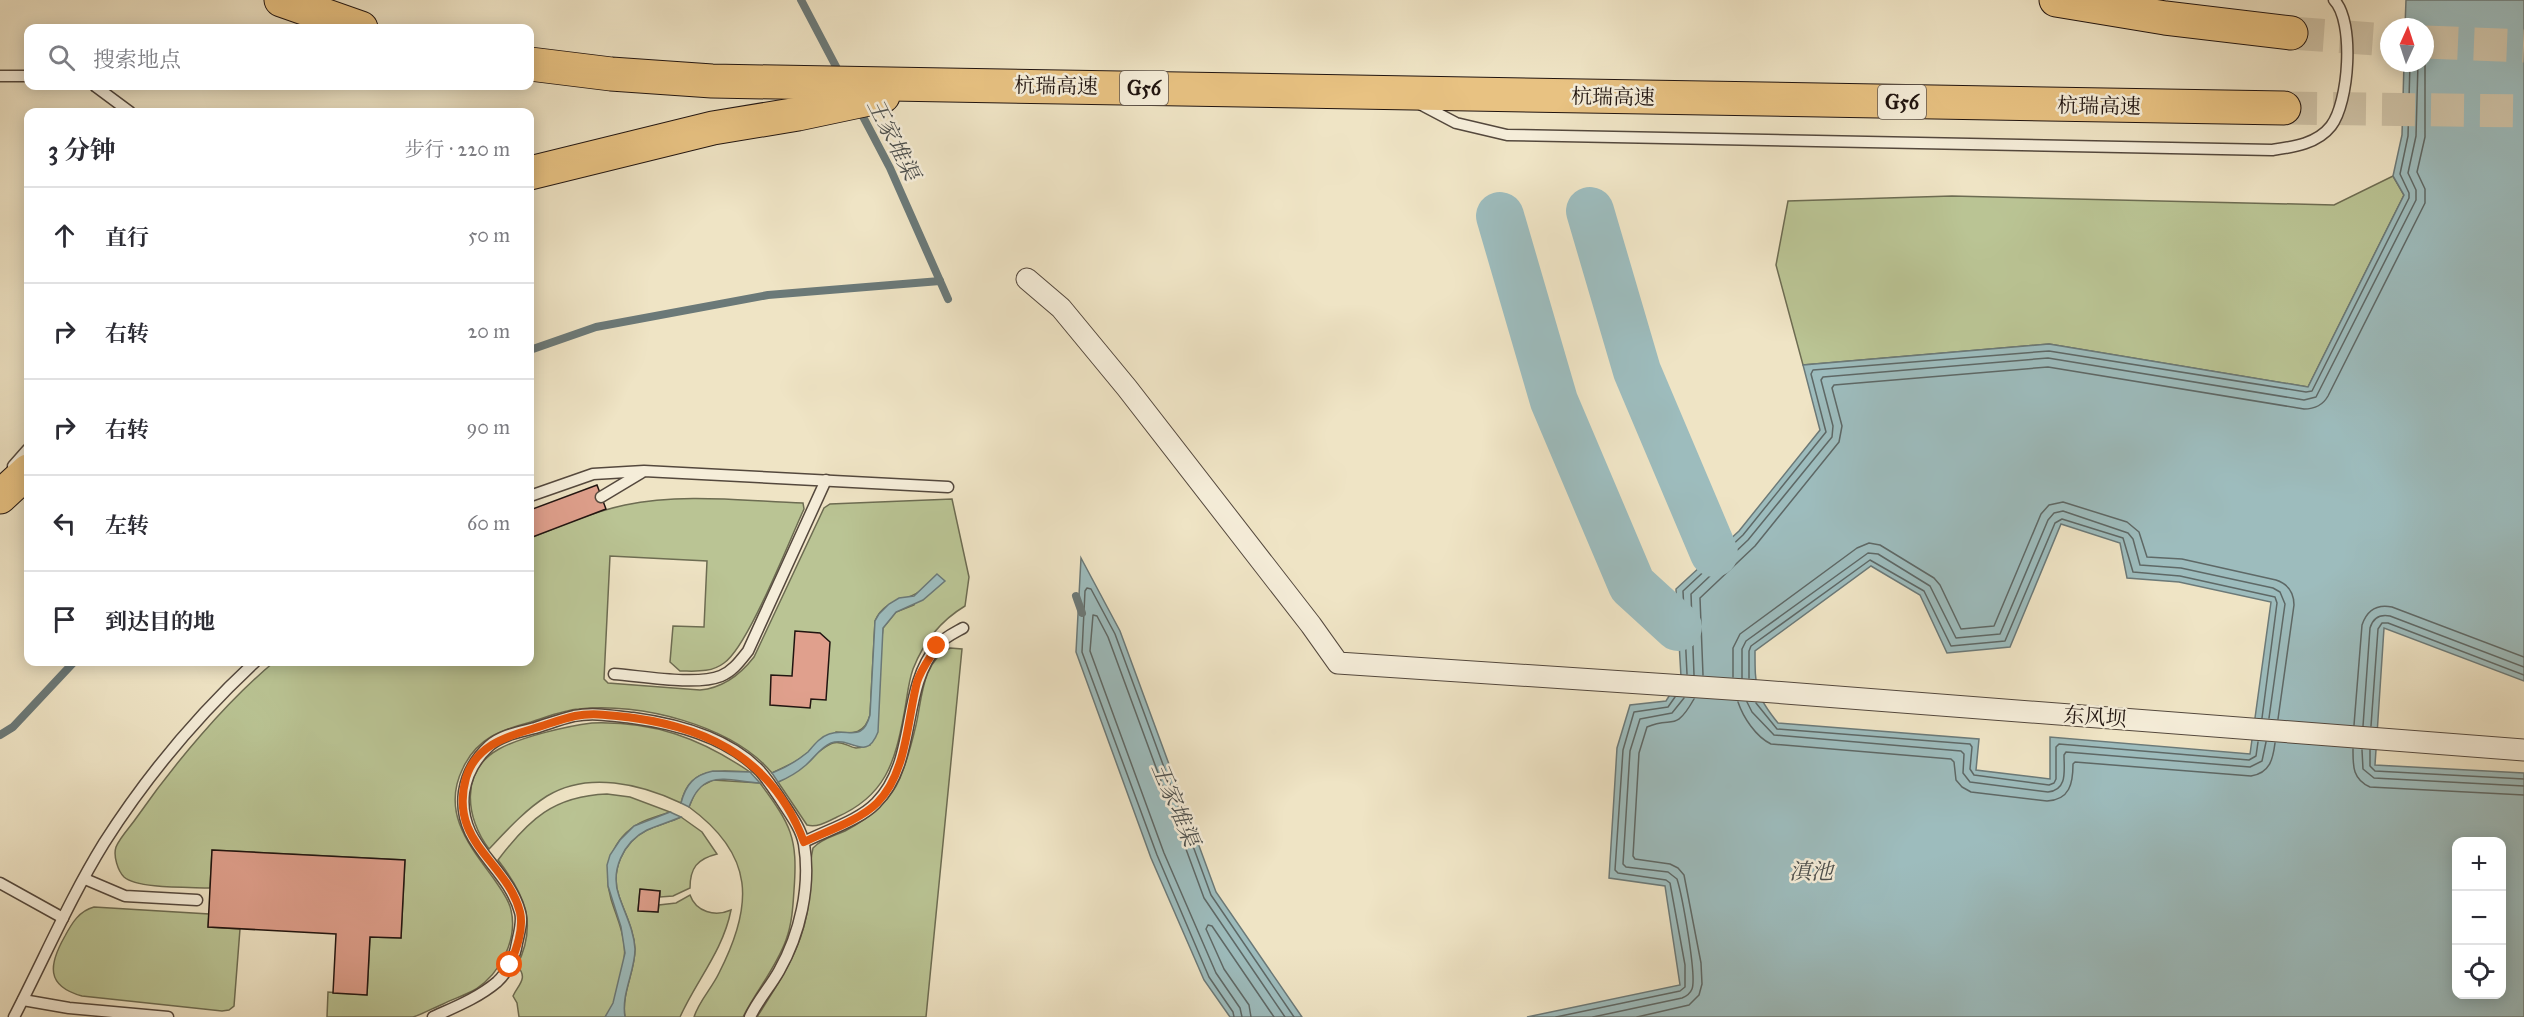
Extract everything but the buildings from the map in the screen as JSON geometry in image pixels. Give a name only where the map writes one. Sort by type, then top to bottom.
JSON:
[{"type":"highway","points":[[281,0],[350,24]]},
{"type":"highway","points":[[2056,0],[2164,18],[2291,33]]},
{"type":"highway","points":[[534,64],[611,74],[712,81],[943,83]]},
{"type":"highway","points":[[534,172],[713,128],[798,114],[943,83]]},
{"type":"highway","name":"杭瑞高速","points":[[943,83],[1381,93],[2284,108]]},
{"type":"street","name":"东风坝","points":[[1027,279],[1061,308],[1127,388],[1338,663],[1760,691],[2524,750]]},
{"type":"lane","points":[[1381,93],[1409,99],[1467,127],[1513,136],[2272,150],[2295,147],[2319,136],[2331,126],[2340,108],[2346,40],[2343,13],[2334,0]]},
{"type":"lane","points":[[0,76],[10,74],[24,76]]},
{"type":"lane","points":[[100,90],[125,108]]},
{"type":"lane","points":[[12,480],[24,457]]},
{"type":"lane","points":[[601,497],[644,471]]},
{"type":"lane","points":[[534,495],[592,474],[644,471],[948,487]]},
{"type":"lane","points":[[614,674],[705,681],[723,675],[737,665],[748,651],[826,480]]},
{"type":"lane","points":[[804,842],[863,813],[876,804],[885,792],[904,745],[921,671],[937,646],[963,628]]},
{"type":"lane","points":[[14,1017],[63,918],[103,845],[152,775],[214,702],[251,666]]},
{"type":"lane","points":[[433,1017],[467,1001],[499,981],[510,965],[516,950],[521,914],[505,882],[477,846],[465,823],[463,803],[466,778],[476,759],[491,744],[505,737],[574,716],[603,714],[657,721],[696,732],[727,747],[760,770],[797,824],[804,842],[806,862],[804,894],[794,938],[779,970],[750,1017]]},
{"type":"lane","points":[[85,879],[125,896],[197,900]]},
{"type":"lane","points":[[0,883],[63,918]]},
{"type":"lane","points":[[23,1000],[69,1008],[168,1017]]},
{"type":"green space","points":[[2393,176],[2404,195],[2308,387],[2049,344],[1803,365],[1776,265],[1788,201],[1952,196],[2334,205]]},
{"type":"green space","points":[[669,499],[803,503],[804,509],[745,637],[724,663],[714,668],[703,671],[680,671],[670,662],[673,626],[704,627],[707,561],[610,556],[604,679],[608,683],[700,690],[716,687],[730,680],[754,657],[824,508],[830,504],[952,499],[969,577],[965,606],[940,625],[917,659],[910,680],[901,732],[892,763],[885,776],[866,799],[830,821],[818,825],[807,825],[778,782],[794,773],[833,743],[839,742],[856,748],[870,745],[883,628],[896,612],[914,605],[920,591],[884,608],[875,621],[870,715],[865,726],[853,733],[836,732],[795,762],[772,773],[755,756],[709,730],[683,720],[629,709],[573,710],[555,714],[510,728],[483,742],[469,758],[457,784],[455,799],[457,813],[467,841],[510,906],[512,933],[505,955],[485,982],[472,991],[413,1017],[327,1017],[328,992],[367,995],[370,937],[401,938],[405,860],[212,850],[210,888],[140,884],[124,877],[118,867],[115,855],[118,843],[167,776],[219,715],[270,666],[534,666],[534,536],[601,511],[647,501]]},
{"type":"green space","points":[[950,648],[962,649],[926,1017],[757,1017],[794,954],[804,927],[813,848],[862,821],[884,802],[896,787],[907,758],[929,671],[941,654]]},
{"type":"green space","points":[[592,723],[636,725],[676,734],[713,750],[750,772],[717,771],[699,776],[685,791],[681,803],[649,790],[614,783],[597,782],[563,788],[531,808],[489,849],[475,824],[470,796],[477,770],[486,758],[519,740],[557,729]]},
{"type":"green space","points":[[713,780],[760,783],[785,821],[790,832],[795,857],[792,915],[788,934],[777,960],[743,1017],[694,1017],[716,979],[730,948],[738,925],[742,903],[742,882],[737,863],[711,825],[689,807],[697,788]]},
{"type":"green space","points":[[607,794],[630,797],[670,812],[643,821],[630,829],[622,837],[612,855],[608,877],[609,888],[622,931],[625,951],[621,977],[611,1011],[605,1017],[519,1017],[517,1003],[513,996],[522,978],[517,966],[527,936],[526,910],[515,885],[498,860],[509,845],[544,812],[572,799]]},
{"type":"green space","points":[[681,817],[702,832],[717,854],[696,865],[691,875],[690,888],[673,896],[660,897],[660,891],[640,890],[638,910],[658,912],[659,905],[676,903],[690,895],[697,906],[707,912],[719,913],[731,910],[727,925],[716,952],[680,1017],[625,1017],[626,991],[635,949],[631,929],[619,896],[616,877],[618,867],[625,850],[639,835]]},
{"type":"green space","points":[[94,907],[209,914],[208,927],[240,929],[234,1006],[222,1011],[82,996],[61,986],[54,973],[60,946],[77,918],[84,911]]},
{"type":"water","name":"滇池","points":[[2406,0],[2524,0],[2524,681],[2384,628],[2375,765],[2524,773],[2524,1017],[1527,1017],[1680,985],[1665,886],[1609,878],[1617,748],[1630,705],[1666,701],[1681,677],[1676,589],[1739,531],[1820,430],[1803,365],[2049,344],[2308,387],[2404,195],[2393,176],[2402,135],[2404,72],[2434,72],[2434,18],[2405,18]],"holes":[[[2061,524],[2120,543],[2127,578],[2179,582],[2271,602],[2250,754],[2050,737],[2050,779],[1976,770],[1979,739],[1778,723],[1758,690],[1755,651],[1871,566],[1920,595],[1947,653],[2010,647]]]},
{"type":"water","points":[[1081,558],[1120,631],[1216,892],[1302,1017],[1230,1017],[1204,980],[1151,858],[1076,652]]},
{"type":"water","points":[[937,574],[945,581],[923,600],[896,612],[883,628],[878,732],[873,741],[863,747],[838,742],[831,743],[800,770],[778,782],[772,773],[800,758],[823,737],[836,732],[859,732],[867,724],[870,715],[875,621],[889,604],[899,598],[914,596]]},
{"type":"water","points":[[713,771],[750,772],[760,783],[726,779],[709,782],[701,787],[689,807],[681,803],[692,781]]},
{"type":"water","points":[[670,812],[681,817],[639,835],[625,850],[618,867],[616,877],[619,896],[633,935],[635,949],[625,999],[625,1017],[605,1017],[613,1003],[625,953],[621,927],[608,886],[607,865],[610,855],[620,840],[634,826]]},
{"type":"waterway","name":"王家堆渠","points":[[801,0],[841,76]]},
{"type":"waterway","name":"王家堆渠","points":[[859,109],[890,168],[948,299]]},
{"type":"waterway","points":[[1590,211],[1637,371],[1714,553]]},
{"type":"waterway","points":[[1500,216],[1554,401],[1632,585],[1678,627]]},
{"type":"waterway","points":[[534,349],[596,327],[768,295],[940,281]]},
{"type":"waterway","name":"王家堆渠","points":[[1076,596],[1082,613]]},
{"type":"waterway","points":[[0,735],[13,727],[70,666]]},
{"type":"tunnel","points":[[2291,33],[2380,39]]},
{"type":"tunnel","points":[[2434,42],[2524,46]]},
{"type":"tunnel","points":[[2284,108],[2524,111]]},
{"type":"route","points":[[510,965],[516,950],[521,914],[505,882],[477,846],[465,823],[463,803],[466,778],[476,759],[491,744],[505,737],[574,716],[603,714],[657,721],[696,732],[727,747],[760,770],[797,824],[804,842],[863,813],[876,804],[885,792],[897,768],[904,745],[921,671],[937,646]]}]
